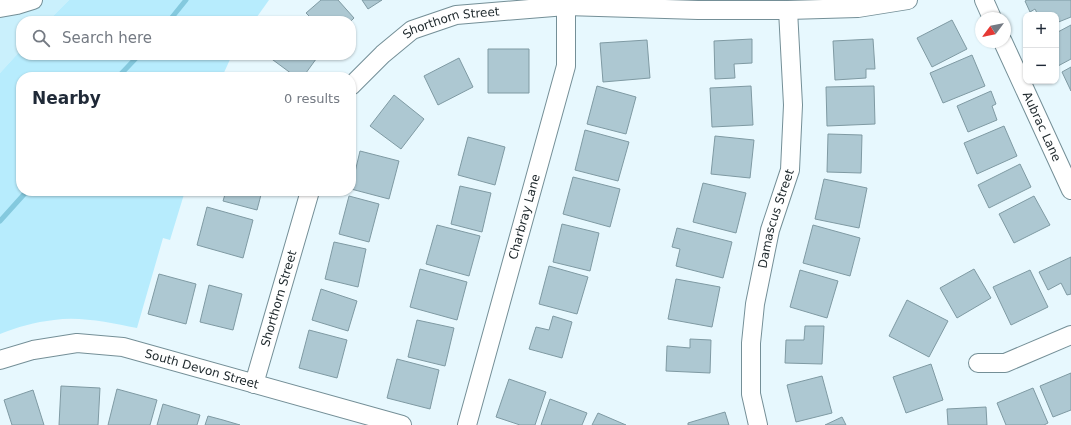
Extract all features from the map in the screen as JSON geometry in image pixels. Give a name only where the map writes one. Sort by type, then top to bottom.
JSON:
[{"type":"street","name":"Shorthorn Street","points":[[356,81],[383,54],[412,30],[456,15],[566,6],[698,10],[858,8],[908,0]]},
{"type":"street","points":[[984,0],[989,12]]},
{"type":"street","name":"Charbray Lane","points":[[467,425],[566,66],[566,6]]},
{"type":"street","name":"Damascus Street","points":[[758,425],[751,394],[752,343],[755,304],[770,230],[790,170],[792,105],[788,10]]},
{"type":"street","name":"Aubrac Lane","points":[[1006,48],[1071,190]]},
{"type":"street","name":"Shorthorn Street","points":[[254,384],[309,196]]},
{"type":"street","points":[[978,363],[1005,363],[1071,335]]},
{"type":"street","name":"South Devon Street","points":[[0,360],[33,350],[77,343],[123,347],[402,425]]},
{"type":"shaded area","points":[[0,0],[69,0],[53,16],[16,16],[16,55],[0,73]]},
{"type":"shaded area","points":[[69,0],[269,0],[258,16],[53,16]]},
{"type":"shaded area","points":[[16,55],[16,60],[230,60],[224,72],[16,72],[16,196],[183,196],[170,240],[163,238],[137,328],[96,321],[64,319],[33,323],[0,334],[0,73]]},
{"type":"building","points":[[321,0],[338,0],[352,16],[309,16],[306,13]]},
{"type":"building","points":[[362,0],[382,0],[368,9]]},
{"type":"building","points":[[1071,0],[1071,17],[1059,22],[1059,12],[1036,12],[1035,9],[1030,12],[1025,1]]},
{"type":"building","points":[[952,20],[967,49],[932,67],[917,38]]},
{"type":"building","points":[[1071,25],[1071,59],[1059,65],[1059,48],[1059,31]]},
{"type":"building","points":[[752,39],[752,63],[734,64],[735,78],[715,79],[714,41]]},
{"type":"building","points":[[873,39],[875,69],[866,69],[866,78],[835,80],[833,41]]},
{"type":"building","points":[[647,40],[650,78],[603,82],[600,43]]},
{"type":"building","points":[[488,49],[529,49],[529,93],[488,93]]},
{"type":"building","points":[[972,55],[985,86],[943,103],[930,73]]},
{"type":"building","points":[[459,58],[473,87],[438,105],[424,76]]},
{"type":"building","points":[[273,60],[315,60],[307,72],[289,72]]},
{"type":"building","points":[[1071,67],[1071,91],[1062,72]]},
{"type":"building","points":[[597,86],[636,97],[626,134],[587,124]]},
{"type":"building","points":[[751,86],[753,125],[712,127],[710,88]]},
{"type":"building","points":[[874,86],[875,124],[827,126],[826,87]]},
{"type":"building","points":[[991,91],[996,104],[992,106],[997,120],[968,132],[957,106]]},
{"type":"building","points":[[394,95],[424,119],[401,149],[370,126]]},
{"type":"building","points":[[1004,126],[1017,156],[977,174],[964,143]]},
{"type":"building","points":[[585,130],[629,142],[618,181],[575,170]]},
{"type":"building","points":[[828,134],[862,135],[861,173],[827,172]]},
{"type":"building","points":[[715,136],[754,140],[750,178],[711,174]]},
{"type":"building","points":[[468,137],[505,147],[495,185],[458,175]]},
{"type":"building","points":[[360,151],[399,161],[389,199],[356,190],[356,168]]},
{"type":"building","points":[[1020,164],[1031,187],[989,208],[978,185]]},
{"type":"building","points":[[573,177],[620,189],[610,227],[563,214]]},
{"type":"building","points":[[824,179],[867,188],[859,228],[815,219]]},
{"type":"building","points":[[703,183],[746,193],[736,233],[693,222]]},
{"type":"building","points":[[460,186],[491,193],[482,232],[451,224]]},
{"type":"building","points":[[224,196],[261,196],[257,210],[223,201]]},
{"type":"building","points":[[349,196],[379,204],[369,242],[339,234]]},
{"type":"building","points":[[1034,196],[1050,225],[1014,243],[999,214]]},
{"type":"building","points":[[207,207],[253,220],[243,258],[197,245]]},
{"type":"building","points":[[562,224],[599,233],[590,271],[553,262]]},
{"type":"building","points":[[437,225],[480,236],[469,276],[426,264]]},
{"type":"building","points":[[813,225],[860,238],[850,276],[803,263]]},
{"type":"building","points":[[677,228],[732,242],[723,278],[676,266],[680,249],[672,247]]},
{"type":"building","points":[[334,242],[366,249],[358,287],[325,279]]},
{"type":"building","points":[[1071,257],[1071,294],[1067,295],[1061,283],[1048,290],[1039,272]]},
{"type":"building","points":[[549,266],[588,277],[577,314],[539,304]]},
{"type":"building","points":[[420,269],[467,282],[457,320],[410,307]]},
{"type":"building","points":[[974,269],[991,298],[957,318],[940,288]]},
{"type":"building","points":[[800,270],[838,281],[827,318],[790,307]]},
{"type":"building","points":[[1030,270],[1048,307],[1011,325],[993,287]]},
{"type":"building","points":[[159,274],[196,284],[186,324],[148,314]]},
{"type":"building","points":[[676,279],[720,287],[712,327],[668,319]]},
{"type":"building","points":[[209,285],[242,294],[233,330],[200,322]]},
{"type":"building","points":[[321,289],[357,301],[348,331],[312,320]]},
{"type":"building","points":[[907,300],[948,321],[929,357],[889,336]]},
{"type":"building","points":[[553,316],[572,322],[562,358],[529,349],[536,327],[549,330]]},
{"type":"building","points":[[417,320],[454,328],[445,366],[408,357]]},
{"type":"building","points":[[805,326],[824,326],[822,364],[785,363],[786,340],[804,340]]},
{"type":"building","points":[[309,330],[347,340],[337,378],[299,368]]},
{"type":"building","points":[[690,339],[711,340],[710,373],[666,371],[667,346],[690,348]]},
{"type":"building","points":[[397,359],[439,370],[430,409],[387,398]]},
{"type":"building","points":[[931,364],[943,400],[906,413],[893,377]]},
{"type":"building","points":[[1071,373],[1071,410],[1053,417],[1040,386]]},
{"type":"building","points":[[822,376],[832,413],[796,422],[787,385]]},
{"type":"building","points":[[509,379],[546,392],[535,425],[520,425],[496,417]]},
{"type":"building","points":[[61,386],[100,388],[98,425],[59,425]]},
{"type":"building","points":[[1033,388],[1048,423],[1044,425],[1006,425],[997,403]]},
{"type":"building","points":[[117,389],[157,400],[150,425],[108,425]]},
{"type":"building","points":[[33,390],[44,425],[12,425],[4,400]]},
{"type":"building","points":[[550,399],[587,413],[582,425],[541,425]]},
{"type":"building","points":[[163,404],[200,415],[197,425],[157,425]]},
{"type":"building","points":[[986,407],[987,425],[948,425],[947,409]]},
{"type":"building","points":[[725,412],[729,425],[688,425],[688,423]]},
{"type":"building","points":[[598,413],[626,425],[592,425]]},
{"type":"building","points":[[208,416],[223,420],[240,425],[205,425]]},
{"type":"building","points":[[842,417],[846,425],[825,425]]},
{"type":"waterway","points":[[173,16],[186,0]]},
{"type":"waterway","points":[[123,72],[134,60]]},
{"type":"waterway","points":[[0,221],[22,196]]}]
